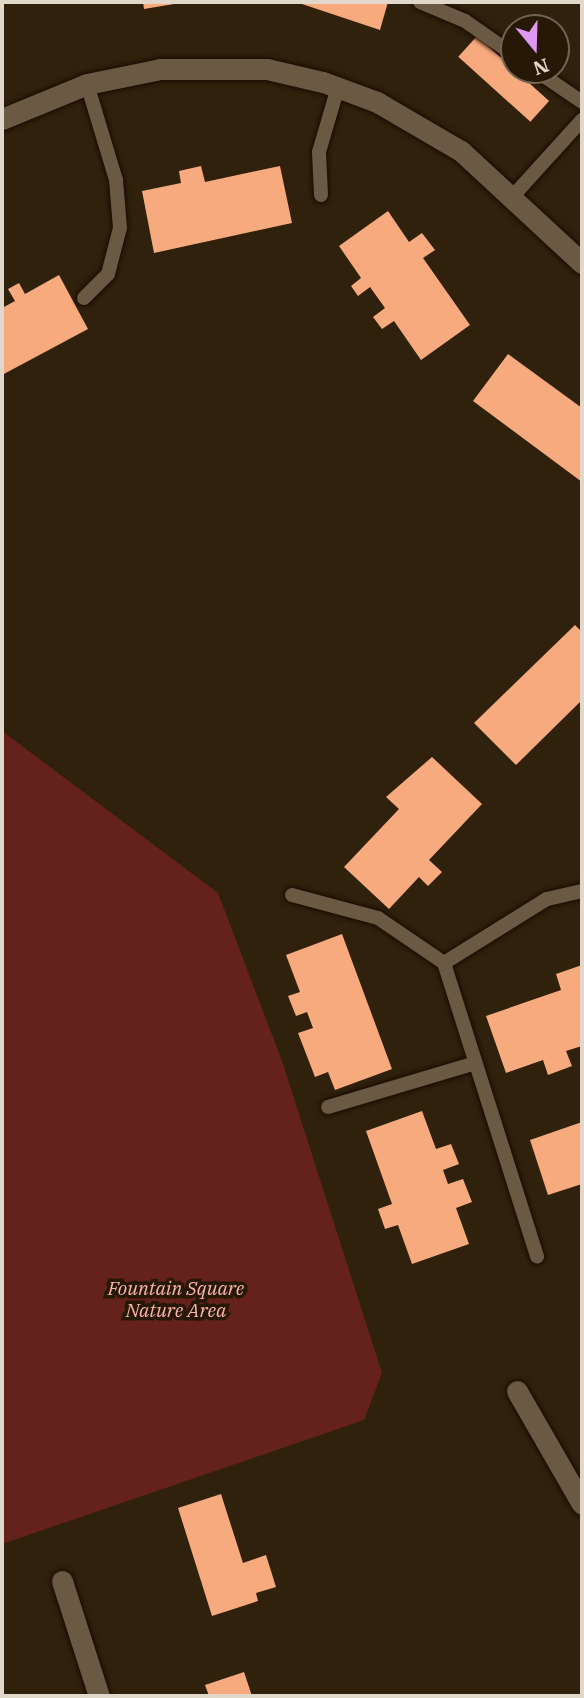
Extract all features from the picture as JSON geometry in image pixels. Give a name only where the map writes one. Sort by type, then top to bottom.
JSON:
[{"type":"street","points":[[4,112],[87,85],[160,69],[219,66],[267,69],[338,87],[429,129],[513,196],[582,263]]},
{"type":"street","points":[[517,1391],[582,1504]]},
{"type":"street","points":[[62,1581],[99,1696]]},
{"type":"lane","points":[[420,2],[465,22],[500,46]]},
{"type":"lane","points":[[556,84],[582,102]]},
{"type":"lane","points":[[85,298],[108,274],[120,228],[116,180],[87,85]]},
{"type":"lane","points":[[321,195],[319,152],[338,87]]},
{"type":"lane","points":[[513,196],[582,120]]},
{"type":"lane","points":[[444,963],[547,899],[582,891]]},
{"type":"lane","points":[[292,895],[378,918],[444,963],[537,1257]]},
{"type":"lane","points":[[327,1107],[476,1063]]},
{"type":"green space","name":"Fountain Square Nature Area","points":[[2,731],[218,893],[282,1061],[382,1373],[364,1420],[2,1544]]},
{"type":"building","points":[[143,2],[180,2],[180,3],[144,9]]},
{"type":"building","points":[[296,2],[388,2],[380,30]]},
{"type":"building","points":[[477,36],[500,57],[500,84],[530,84],[549,101],[530,122],[458,57]]},
{"type":"building","points":[[201,166],[205,182],[280,166],[292,223],[154,253],[142,191],[181,183],[179,171]]},
{"type":"building","points":[[388,211],[409,242],[422,233],[435,250],[423,258],[470,325],[421,360],[394,321],[382,329],[373,317],[385,308],[370,287],[358,296],[351,286],[361,278],[339,246]]},
{"type":"building","points":[[59,275],[88,329],[2,375],[2,308],[15,301],[8,289],[19,283],[25,294]]},
{"type":"building","points":[[508,354],[582,408],[582,482],[473,401]]},
{"type":"building","points":[[575,625],[582,632],[582,700],[516,765],[474,723]]},
{"type":"building","points":[[432,757],[482,804],[429,860],[442,872],[428,886],[419,877],[389,909],[344,867],[399,809],[386,797]]},
{"type":"building","points":[[342,934],[392,1069],[335,1090],[328,1072],[315,1077],[298,1033],[313,1028],[307,1012],[296,1016],[288,996],[300,992],[286,955]]},
{"type":"building","points":[[582,965],[582,1046],[566,1051],[572,1066],[548,1075],[543,1060],[506,1073],[486,1016],[561,990],[556,974]]},
{"type":"building","points":[[422,1111],[436,1149],[451,1144],[459,1164],[443,1170],[448,1184],[463,1179],[472,1202],[456,1208],[469,1244],[412,1264],[398,1225],[385,1229],[378,1209],[392,1204],[366,1131]]},
{"type":"building","points":[[582,1122],[582,1184],[548,1195],[530,1140]]},
{"type":"building","points":[[221,1494],[243,1563],[266,1555],[276,1587],[256,1593],[258,1601],[212,1616],[178,1508]]},
{"type":"building","points":[[244,1672],[252,1696],[209,1696],[205,1685]]}]
